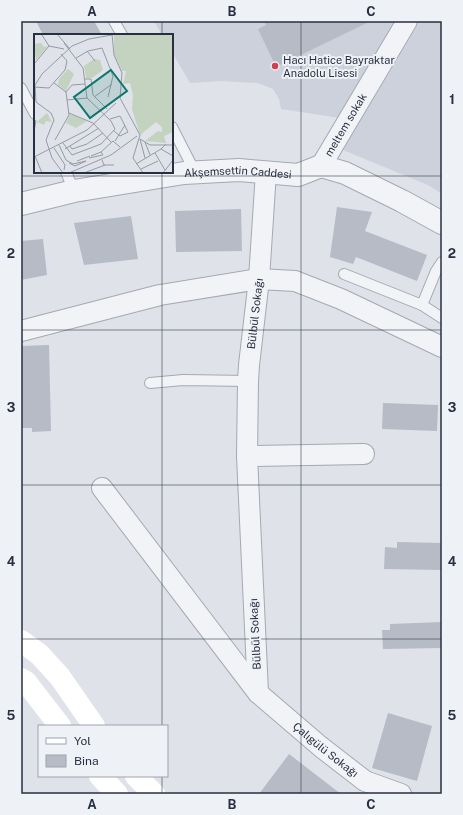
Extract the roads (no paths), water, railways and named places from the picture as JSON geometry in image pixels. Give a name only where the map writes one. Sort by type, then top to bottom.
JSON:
[{"type":"main road","points":[[21,641],[39,654],[60,677],[93,725]]},
{"type":"main road","points":[[21,679],[26,682],[59,725]]},
{"type":"main road","points":[[101,777],[117,794]]},
{"type":"main road","points":[[137,777],[154,794]]},
{"type":"street","name":"meltem sokak","points":[[321,166],[408,21]]},
{"type":"street","name":"Akşemsettin Caddesi","points":[[21,204],[70,182],[239,170],[298,175],[321,166]]},
{"type":"street","points":[[321,166],[345,173],[402,201],[442,223]]},
{"type":"street","name":"Bülbül Sokağı","points":[[258,693],[247,456],[248,381],[259,279],[266,172]]},
{"type":"street","points":[[21,331],[160,295],[259,279],[295,281],[341,299],[442,347]]},
{"type":"street","points":[[247,456],[364,454]]},
{"type":"street","name":"Çalıgülü Sokağı","points":[[102,488],[258,693],[321,747],[365,781],[401,794]]},
{"type":"lane","points":[[114,21],[121,34]]},
{"type":"lane","points":[[21,88],[34,112]]},
{"type":"lane","points":[[173,129],[195,172]]},
{"type":"lane","points":[[422,305],[436,272],[442,262]]},
{"type":"lane","points":[[344,274],[422,305],[442,318]]},
{"type":"lane","points":[[150,382],[183,380],[248,381]]},
{"type":"place","name":"Hacı Hatice Bayraktar Anadolu Lisesi","points":[[275,66]]}]
